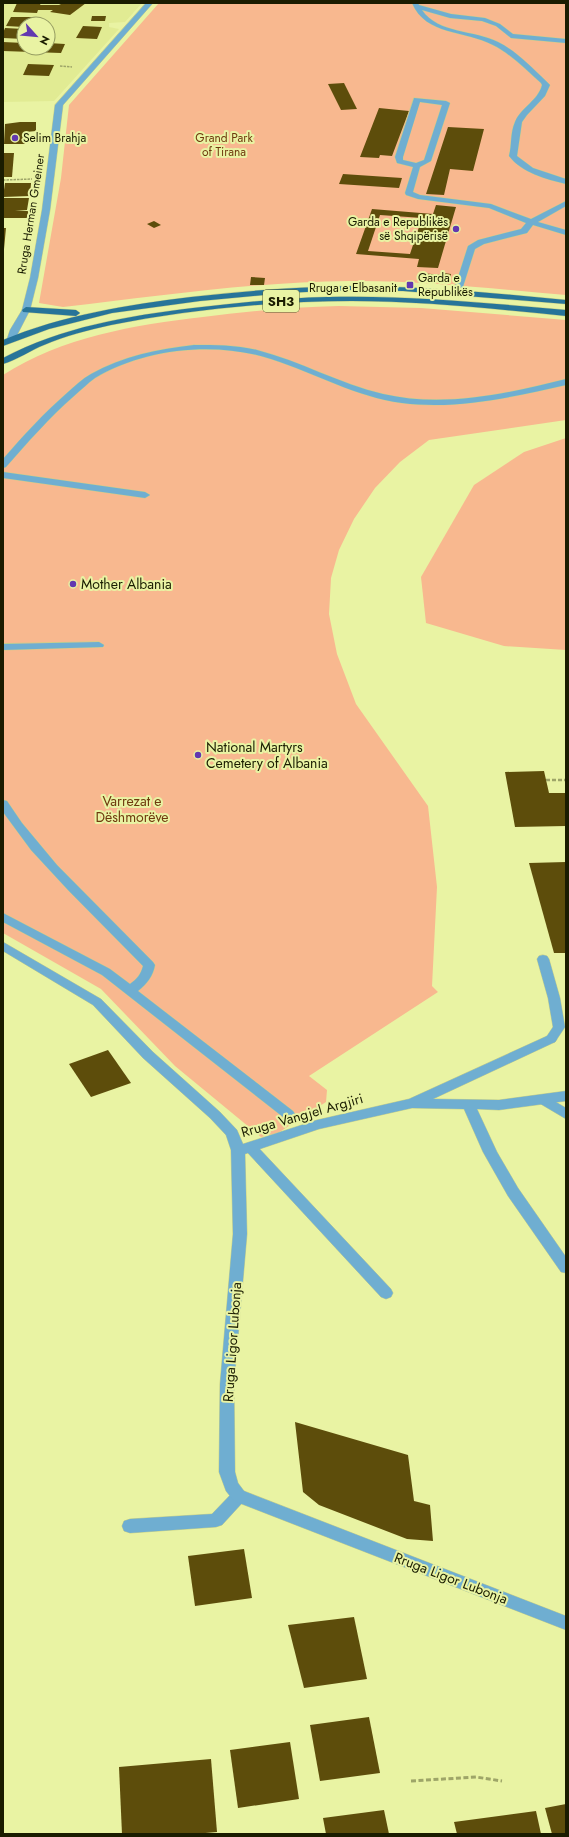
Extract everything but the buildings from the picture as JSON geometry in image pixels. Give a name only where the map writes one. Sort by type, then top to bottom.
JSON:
[{"type":"main road","name":"Rruga e Elbasanit","points":[[3,343],[58,322],[97,313],[130,307],[226,295],[288,290],[377,288],[566,302]]},
{"type":"main road","name":"Rruga e Elbasanit","points":[[3,360],[32,346],[71,332],[103,324],[135,318],[236,305],[315,300],[375,299],[566,312]]},
{"type":"main road","points":[[26,310],[58,313],[97,313]]},
{"type":"street","name":"Rruga Herman Gmeiner","points":[[11,339],[14,330],[26,310],[34,278],[46,210],[59,105],[150,3]]},
{"type":"street","points":[[415,4],[453,16],[475,17],[492,22],[498,25],[507,34],[515,37],[566,41]]},
{"type":"street","points":[[415,4],[418,10],[437,25],[451,32],[494,43],[506,50],[544,82],[546,85],[544,93],[522,115],[516,126],[514,140],[515,149],[513,156],[516,161],[527,167],[566,182]]},
{"type":"street","points":[[437,25],[453,16]]},
{"type":"street","points":[[417,166],[400,161],[399,158],[417,100],[446,103],[427,161],[417,166],[409,193],[412,195],[491,206],[531,222],[566,233]]},
{"type":"street","points":[[457,293],[470,248],[481,242],[524,231],[531,222],[566,203]]},
{"type":"street","points":[[3,465],[56,407],[92,376],[125,361],[162,351],[201,348],[254,352],[290,363],[370,394],[408,401],[457,402],[493,398],[566,382]]},
{"type":"street","points":[[3,475],[146,495]]},
{"type":"street","points":[[3,647],[99,645]]},
{"type":"street","points":[[3,803],[14,822],[80,897],[149,965],[148,972],[145,977],[130,991]]},
{"type":"street","points":[[3,917],[106,972],[288,1114]]},
{"type":"street","name":"Rruga Ligor Lubonja","points":[[3,946],[97,1002],[148,1055],[215,1115],[232,1133],[244,1149],[240,1234],[228,1384],[227,1472],[231,1486],[239,1496],[566,1623]]},
{"type":"street","points":[[412,1103],[551,1039],[559,1027],[554,998],[542,959]]},
{"type":"street","name":"Rruga Vangjel Argjiri","points":[[244,1149],[317,1124],[412,1103],[499,1105],[566,1096]]},
{"type":"street","points":[[544,1100],[566,1114]]},
{"type":"street","points":[[469,1105],[490,1152],[513,1192],[566,1268]]},
{"type":"street","points":[[244,1149],[322,1226],[386,1293]]},
{"type":"street","points":[[130,1526],[216,1520],[239,1496]]},
{"type":"path","points":[[3,180],[17,180]]},
{"type":"path","points":[[546,780],[566,780]]},
{"type":"path","points":[[411,1781],[476,1777],[502,1781]]},
{"type":"shaded area","points":[[3,3],[142,3],[125,22],[109,23],[109,27],[119,29],[54,101],[3,102]]},
{"type":"green space","name":"Grand Park of Tirana","points":[[159,3],[566,3],[566,295],[430,283],[349,281],[241,287],[63,307],[39,303],[61,178],[69,105]]},
{"type":"green space","name":"National Martyrs Cemetery of Albania","points":[[339,306],[421,308],[566,320],[566,420],[429,440],[400,462],[375,488],[354,519],[339,550],[331,578],[329,614],[337,654],[356,704],[428,806],[437,887],[432,986],[438,992],[309,1076],[327,1090],[326,1102],[278,1133],[261,1137],[175,1066],[101,989],[3,933],[3,375],[49,351],[74,342],[125,329],[177,320],[237,313],[288,308]]},
{"type":"green space","points":[[566,438],[566,650],[504,646],[426,623],[421,577],[474,485],[524,452]]},
{"type":"place","name":"Selim Brahja","points":[[15,138]]},
{"type":"place","name":"Garda e Republikës së Shqipërisë","points":[[456,229]]},
{"type":"place","name":"Garda e Republikës","points":[[410,285]]},
{"type":"place","name":"Mother Albania","points":[[73,584]]},
{"type":"place","name":"National Martyrs Cemetery of Albania","points":[[198,755]]},
{"type":"park label","name":"Varrezat e Dëshmorëve","points":[[132,810]]}]
